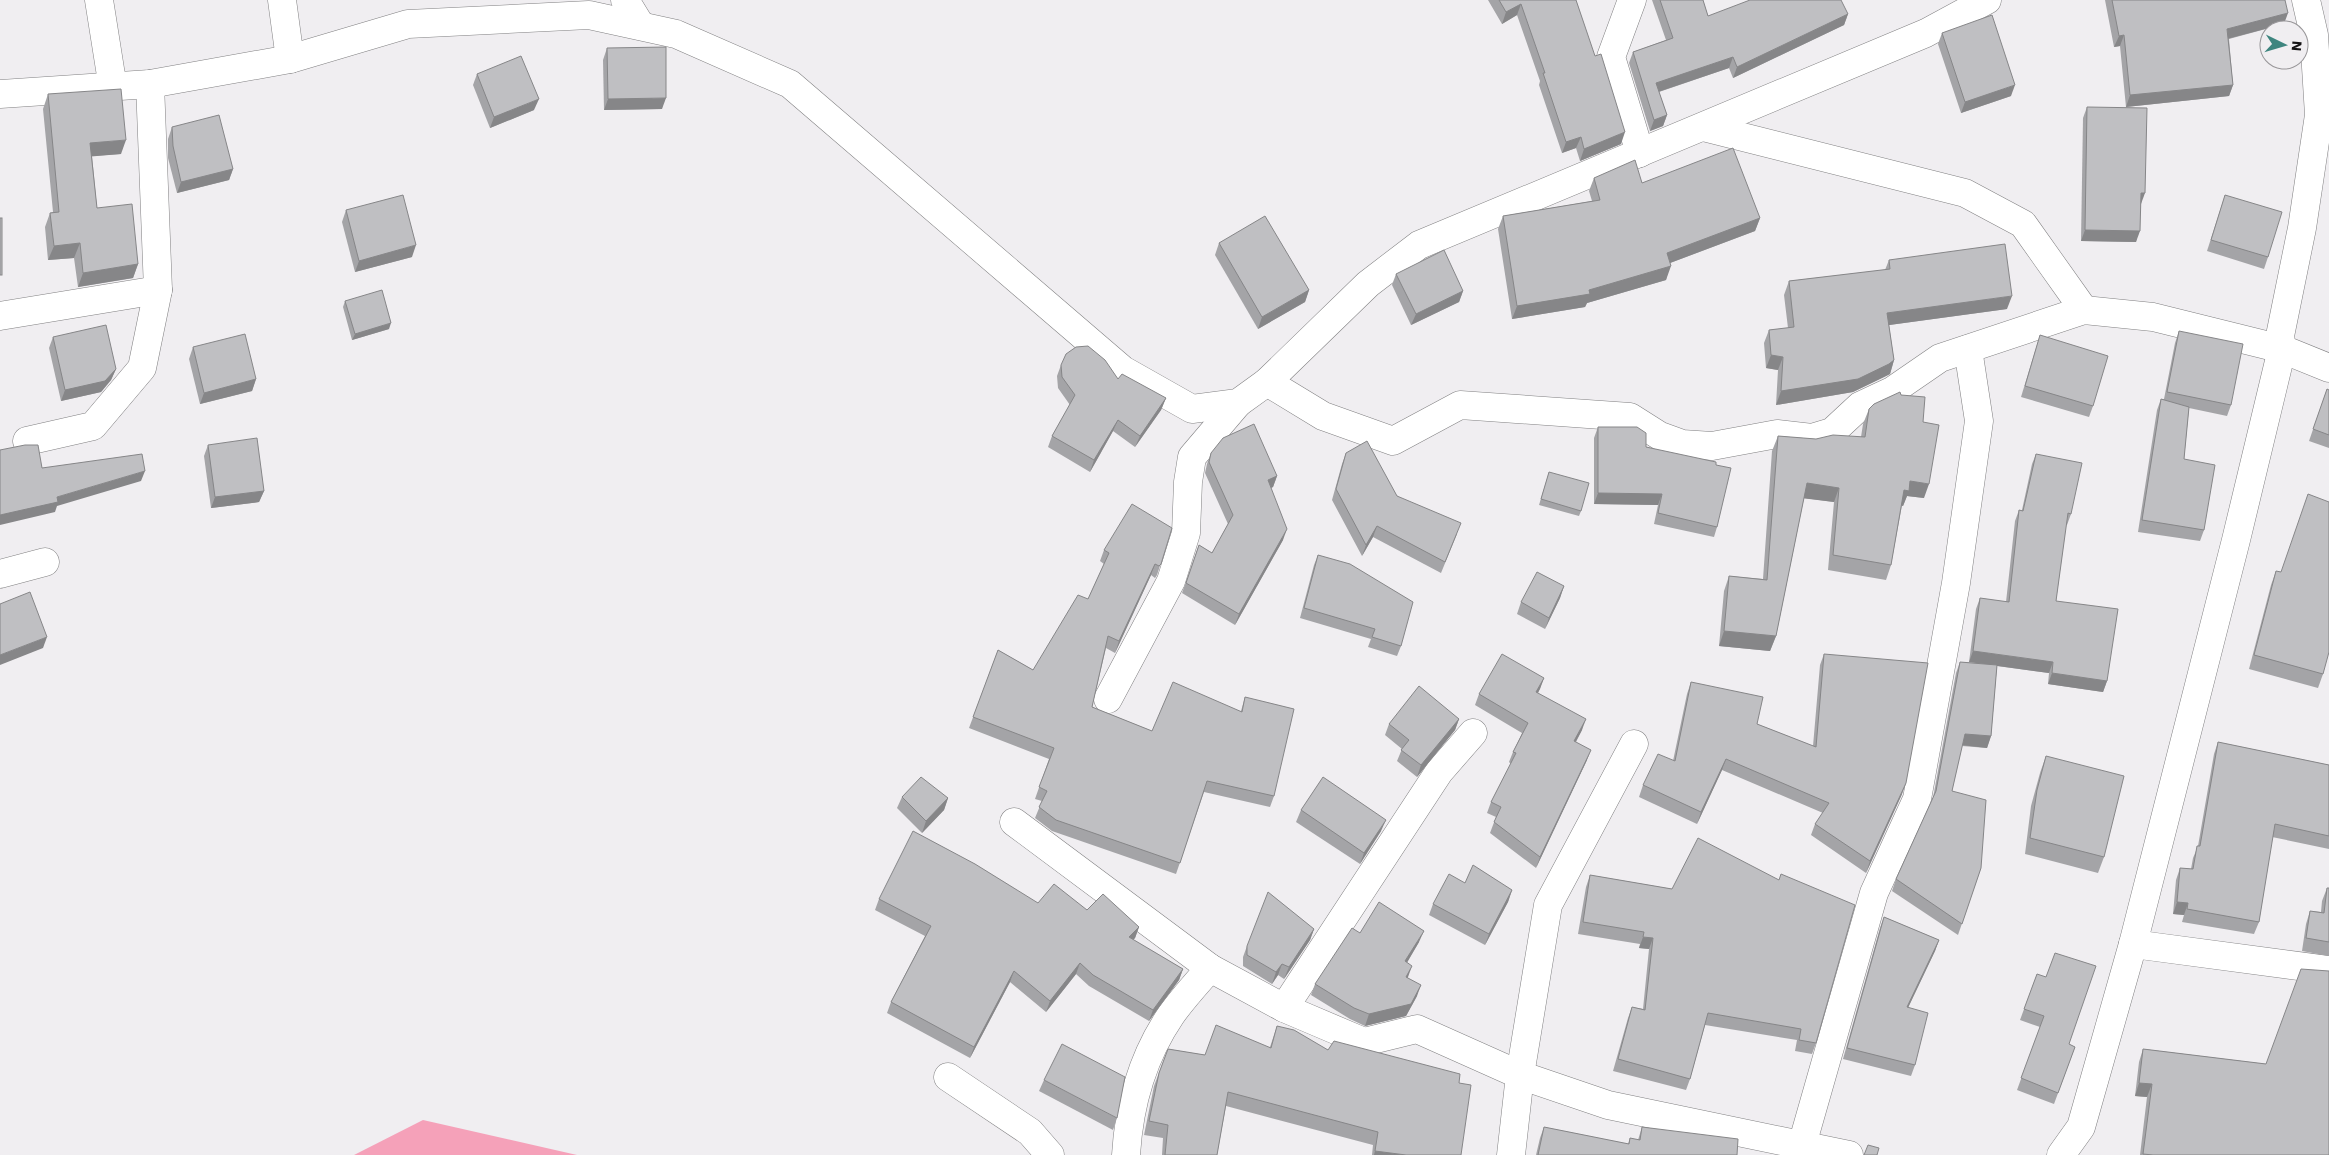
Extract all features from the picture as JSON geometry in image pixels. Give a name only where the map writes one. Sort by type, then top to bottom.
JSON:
[{"type":"street","points":[[99,0],[113,88]]},
{"type":"street","points":[[282,0],[290,59]]},
{"type":"street","points":[[625,0],[641,26]]},
{"type":"street","points":[[1632,0],[1611,57],[1640,153]]},
{"type":"street","points":[[1108,698],[1171,581],[1186,532],[1188,482],[1192,457],[1238,403],[1267,382],[1368,284],[1419,245],[1926,33],[1987,0]]},
{"type":"street","points":[[2061,1155],[2081,1127],[2133,944],[2236,540],[2282,348],[2280,336],[2302,228],[2318,114],[2314,35],[2306,0]]},
{"type":"street","points":[[0,94],[113,88],[150,84],[290,59],[408,24],[589,15],[676,34],[790,84],[1123,370],[1192,409],[1238,403]]},
{"type":"street","points":[[26,441],[93,426],[142,368],[158,290],[150,84]]},
{"type":"street","points":[[1703,127],[1965,193],[2023,224],[2084,310]]},
{"type":"street","points":[[0,316],[158,290]]},
{"type":"street","points":[[1267,382],[1324,416],[1394,441],[1460,405],[1630,417],[1660,436],[1682,444],[1712,446],[1777,434],[1812,438],[1832,432],[1860,406],[1892,391],[1940,358],[2084,310],[2154,317],[2282,348],[2329,368]]},
{"type":"street","points":[[1802,1145],[1874,893],[1917,799],[1956,583],[1980,421],[1968,349]]},
{"type":"street","points":[[0,574],[45,562]]},
{"type":"street","points":[[1284,1008],[1438,772],[1473,733]]},
{"type":"street","points":[[1511,1155],[1520,1075],[1548,905],[1634,744]]},
{"type":"street","points":[[1014,822],[1210,968],[1284,1008],[1364,1042],[1417,1029],[1520,1075],[1608,1105],[1849,1155]]},
{"type":"street","points":[[2133,944],[2329,970]]},
{"type":"street","points":[[1126,1155],[1128,1125],[1146,1059],[1171,1015],[1210,968]]},
{"type":"street","points":[[948,1077],[1030,1132],[1050,1155]]},
{"type":"shaded area","points":[[423,1120],[577,1155],[354,1155]]},
{"type":"building","points":[[1499,0],[1576,0],[1595,56],[1601,54],[1625,132],[1584,149],[1581,137],[1566,142],[1521,4],[1506,12]]},
{"type":"building","points":[[1660,0],[1703,0],[1708,16],[1750,0],[1841,0],[1848,14],[1737,67],[1733,57],[1656,83],[1667,115],[1654,120],[1633,52],[1673,38]]},
{"type":"building","points":[[2112,0],[2285,0],[2288,13],[2227,29],[2233,85],[2130,95],[2124,35],[2119,36]]},
{"type":"building","points":[[1992,15],[2015,85],[1965,102],[1942,33]]},
{"type":"building","points":[[666,47],[666,98],[608,99],[607,48]]},
{"type":"building","points":[[521,56],[539,99],[494,117],[477,74]]},
{"type":"building","points":[[121,89],[126,140],[90,143],[97,208],[132,204],[138,264],[83,273],[80,243],[54,246],[50,213],[59,212],[48,94]]},
{"type":"building","points":[[2087,107],[2147,108],[2145,193],[2141,193],[2140,231],[2085,230]]},
{"type":"building","points":[[219,115],[233,169],[181,182],[173,146],[172,127]]},
{"type":"building","points":[[1733,148],[1760,218],[1667,253],[1671,266],[1589,290],[1590,294],[1517,306],[1503,216],[1600,200],[1594,178],[1635,160],[1642,183]]},
{"type":"building","points":[[403,195],[416,245],[359,261],[346,210]]},
{"type":"building","points":[[2225,195],[2282,212],[2268,257],[2211,240]]},
{"type":"building","points":[[1265,216],[1309,290],[1262,317],[1219,243]]},
{"type":"building","points":[[0,218],[2,218],[2,275],[0,275]]},
{"type":"building","points":[[2005,244],[2012,296],[1887,313],[1894,360],[1889,364],[1858,379],[1781,391],[1783,357],[1771,355],[1769,330],[1794,327],[1789,281],[1890,269],[1889,260]]},
{"type":"building","points":[[1444,250],[1463,291],[1416,314],[1396,274]]},
{"type":"building","points":[[382,290],[391,323],[355,334],[345,301]]},
{"type":"building","points":[[106,325],[116,369],[105,381],[65,390],[53,337]]},
{"type":"building","points":[[2179,331],[2243,344],[2231,405],[2167,392]]},
{"type":"building","points":[[245,334],[256,379],[204,393],[193,347]]},
{"type":"building","points":[[2040,335],[2108,356],[2093,406],[2025,386]]},
{"type":"building","points":[[1088,346],[1105,360],[1118,379],[1122,374],[1166,398],[1140,436],[1118,420],[1094,460],[1052,436],[1075,395],[1062,377],[1061,365],[1066,354],[1076,347]]},
{"type":"building","points":[[2327,389],[2329,390],[2329,435],[2313,429]]},
{"type":"building","points":[[1900,392],[1901,395],[1925,397],[1923,422],[1939,425],[1929,484],[1910,481],[1909,491],[1904,490],[1891,565],[1833,555],[1839,488],[1807,483],[1776,636],[1724,631],[1729,576],[1767,580],[1778,436],[1816,439],[1833,435],[1865,437],[1869,409],[1874,404]]},
{"type":"building","points":[[2161,399],[2189,407],[2184,459],[2215,465],[2204,530],[2142,520]]},
{"type":"building","points":[[1254,424],[1277,476],[1268,480],[1287,529],[1239,614],[1186,583],[1199,545],[1212,553],[1233,515],[1209,462],[1211,453],[1223,438]]},
{"type":"building","points":[[1598,427],[1637,427],[1646,433],[1646,447],[1716,462],[1716,465],[1731,468],[1717,527],[1658,513],[1662,494],[1598,493]]},
{"type":"building","points":[[257,438],[264,491],[215,497],[208,445]]},
{"type":"building","points":[[1367,441],[1397,496],[1461,523],[1445,562],[1377,526],[1366,545],[1336,489],[1346,453]]},
{"type":"building","points":[[25,445],[38,445],[42,468],[142,454],[145,471],[57,497],[58,502],[0,515],[0,450]]},
{"type":"building","points":[[2036,454],[2082,463],[2071,514],[2068,513],[2056,601],[2118,609],[2107,681],[2052,673],[2053,662],[1973,651],[1980,598],[2009,602],[2019,510],[2023,511]]},
{"type":"building","points":[[1549,472],[1589,483],[1581,511],[1541,499]]},
{"type":"building","points":[[2308,494],[2329,502],[2329,652],[2323,674],[2254,655],[2276,571],[2281,572]]},
{"type":"building","points":[[1132,504],[1172,528],[1161,564],[1159,566],[1155,564],[1119,641],[1108,636],[1092,707],[1152,731],[1173,682],[1242,712],[1245,697],[1294,709],[1274,796],[1207,781],[1180,863],[1056,820],[1039,807],[1047,791],[1039,787],[1054,748],[973,717],[998,650],[1033,670],[1078,595],[1088,599],[1109,553],[1104,550]]},
{"type":"building","points":[[1318,555],[1350,564],[1413,602],[1401,646],[1372,637],[1375,629],[1304,608]]},
{"type":"building","points":[[1537,572],[1564,586],[1549,618],[1521,602]]},
{"type":"building","points":[[30,592],[47,637],[0,655],[0,604]]},
{"type":"building","points":[[1502,654],[1544,678],[1536,692],[1586,719],[1574,741],[1591,750],[1540,857],[1494,822],[1501,807],[1491,802],[1516,753],[1513,752],[1528,723],[1479,694]]},
{"type":"building","points":[[1824,654],[1928,663],[1906,783],[1870,861],[1815,824],[1829,803],[1726,759],[1701,812],[1643,785],[1658,754],[1675,761],[1691,682],[1763,697],[1757,724],[1816,747]]},
{"type":"building","points":[[1960,662],[1997,665],[1991,736],[1965,734],[1952,791],[1986,800],[1981,868],[1962,924],[1896,879],[1936,791]]},
{"type":"building","points":[[1419,686],[1459,719],[1421,765],[1401,750],[1409,740],[1389,724]]},
{"type":"building","points":[[2218,742],[2329,765],[2329,836],[2275,824],[2259,922],[2187,909],[2188,903],[2177,902],[2180,868],[2193,869],[2197,846],[2200,846]]},
{"type":"building","points":[[2046,756],[2124,776],[2104,857],[2030,838],[2037,790]]},
{"type":"building","points":[[921,777],[948,798],[926,821],[902,797]]},
{"type":"building","points":[[1323,777],[1386,820],[1364,853],[1301,810]]},
{"type":"building","points":[[913,831],[975,864],[1038,903],[1054,884],[1087,910],[1103,894],[1139,927],[1129,937],[1183,969],[1153,1010],[1093,975],[1080,963],[1050,1001],[1014,971],[974,1047],[891,1002],[931,926],[879,899]]},
{"type":"building","points":[[1698,838],[1779,880],[1781,874],[1855,905],[1816,1043],[1799,1040],[1801,1029],[1708,1013],[1690,1079],[1618,1059],[1632,1007],[1645,1010],[1653,938],[1643,937],[1644,932],[1583,922],[1590,875],[1672,889]]},
{"type":"building","points":[[1473,865],[1512,890],[1489,934],[1433,904],[1449,874],[1465,883]]},
{"type":"building","points":[[2327,888],[2329,888],[2329,942],[2306,938],[2310,911],[2324,913]]},
{"type":"building","points":[[1268,892],[1314,929],[1289,967],[1282,964],[1276,972],[1247,955],[1247,946]]},
{"type":"building","points":[[1379,902],[1424,931],[1405,961],[1412,966],[1406,977],[1421,985],[1411,1004],[1369,1014],[1354,1008],[1315,984],[1352,928],[1360,933]]},
{"type":"building","points":[[1884,917],[1939,940],[1907,1007],[1928,1013],[1915,1065],[1847,1048]]},
{"type":"building","points":[[2055,953],[2096,966],[2069,1044],[2075,1047],[2058,1093],[2021,1078],[2044,1016],[2024,1009],[2037,974],[2046,977]]},
{"type":"building","points":[[2301,969],[2329,971],[2329,1155],[2143,1154],[2152,1084],[2139,1083],[2143,1049],[2266,1064]]},
{"type":"building","points":[[1216,1025],[1271,1048],[1277,1026],[1294,1030],[1328,1050],[1334,1041],[1460,1074],[1459,1083],[1471,1085],[1461,1155],[1406,1155],[1375,1151],[1378,1132],[1228,1092],[1217,1155],[1165,1155],[1168,1125],[1149,1121],[1159,1073],[1168,1049],[1205,1055]]},
{"type":"building","points":[[1062,1044],[1125,1077],[1117,1118],[1044,1080]]},
{"type":"building","points":[[1544,1127],[1629,1144],[1630,1138],[1640,1140],[1642,1127],[1738,1139],[1737,1155],[1538,1155]]},
{"type":"building","points":[[1868,1145],[1879,1148],[1877,1155],[1864,1155]]}]
